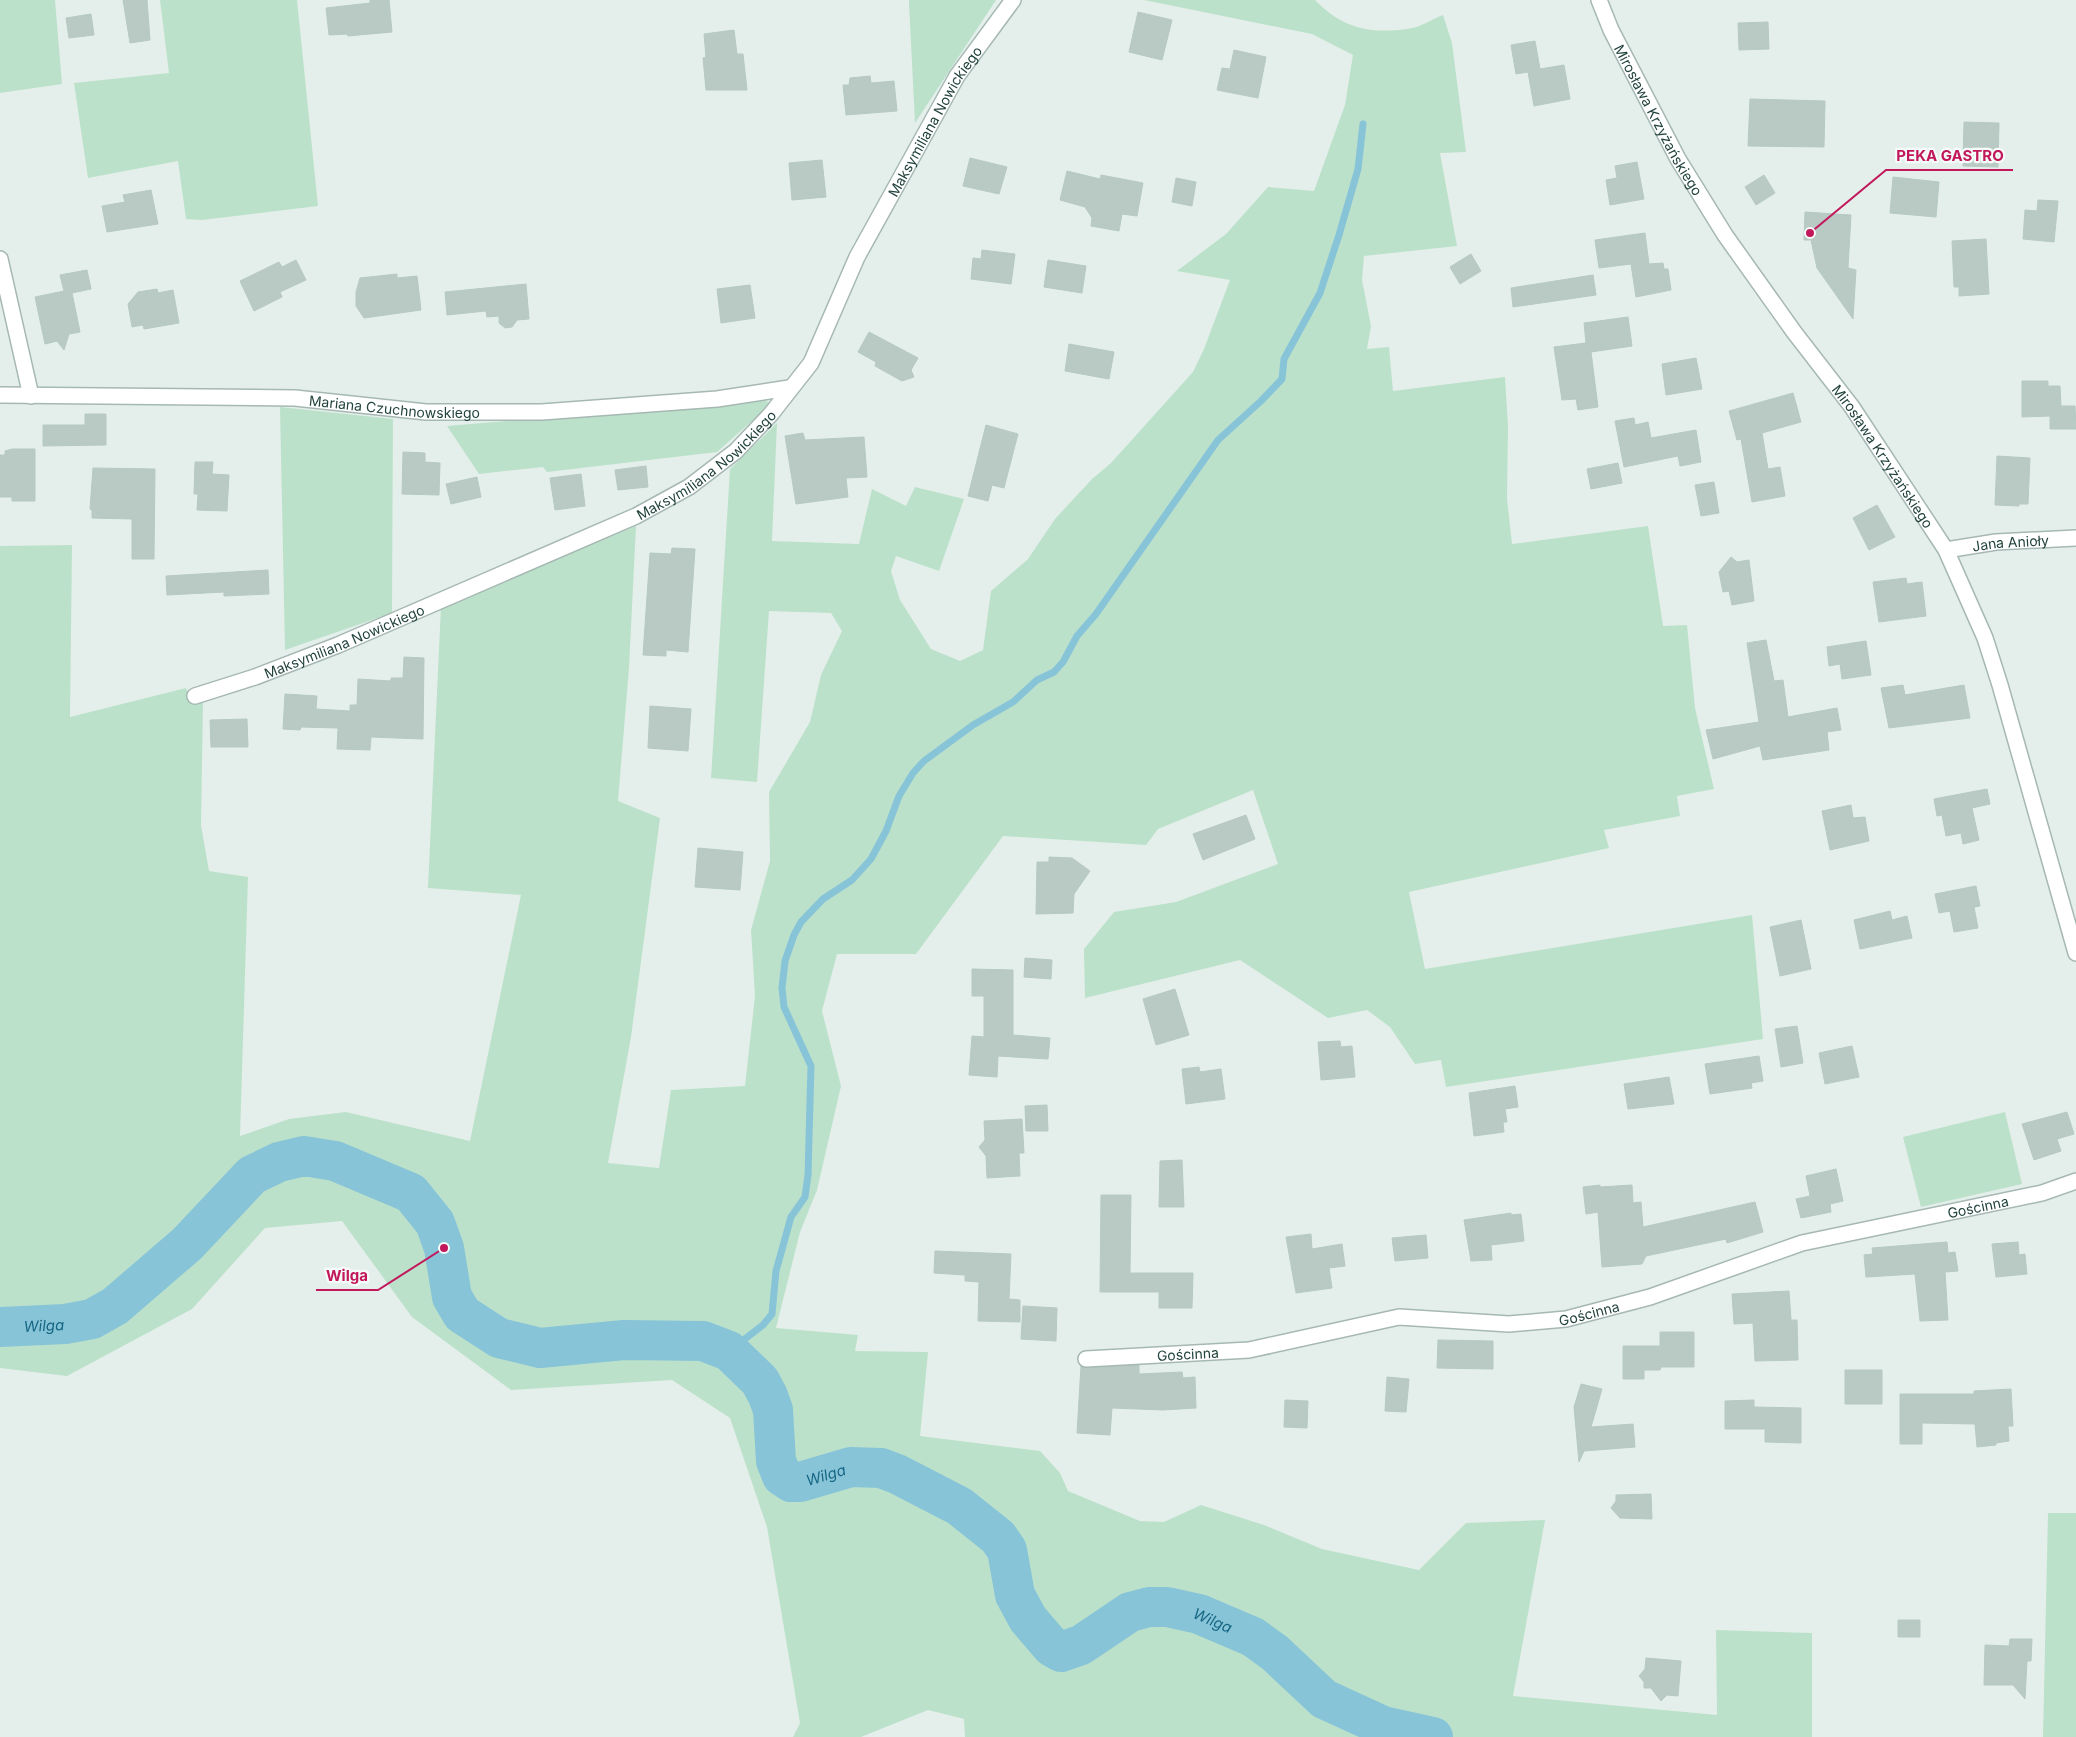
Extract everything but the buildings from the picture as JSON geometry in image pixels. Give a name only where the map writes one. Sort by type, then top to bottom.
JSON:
[{"type":"street","name":"Maksymiliana Nowickiego","points":[[194,696],[255,677],[338,645],[636,516],[689,487],[736,451],[771,414],[789,388],[811,363],[857,257],[957,76],[1013,0]]},
{"type":"street","name":"Mirosława Krzyżańskiego","points":[[1599,0],[1612,30],[1678,159],[1725,235],[1794,332],[1852,407],[1946,550],[1985,638],[2076,953]]},
{"type":"street","points":[[0,259],[31,396]]},
{"type":"street","name":"Mariana Czuchnowskiego","points":[[0,395],[295,398],[426,412],[542,412],[717,399],[789,388]]},
{"type":"street","name":"Jana Anioły","points":[[1946,550],[1996,542],[2076,538]]},
{"type":"street","name":"Gościnna","points":[[1086,1359],[1249,1350],[1399,1317],[1509,1324],[1566,1319],[1650,1297],[1802,1243],[2042,1193],[2076,1180]]},
{"type":"green space","points":[[0,0],[55,0],[62,84],[0,93]]},
{"type":"green space","points":[[160,0],[297,0],[318,206],[202,220],[186,219],[178,161],[88,178],[74,83],[169,73]]},
{"type":"green space","points":[[909,0],[996,0],[915,123],[909,4]]},
{"type":"green space","points":[[1144,0],[1315,0],[1335,17],[1346,23],[1380,31],[1412,28],[1443,15],[1452,43],[1466,152],[1440,153],[1457,246],[1364,256],[1362,280],[1371,326],[1367,349],[1389,347],[1393,391],[1505,377],[1508,426],[1507,499],[1512,544],[1648,526],[1663,626],[1687,625],[1695,708],[1714,789],[1677,796],[1680,816],[1604,830],[1609,848],[1409,892],[1425,969],[1752,915],[1763,1039],[1446,1087],[1441,1060],[1415,1064],[1390,1027],[1367,1010],[1328,1018],[1240,960],[1085,998],[1084,949],[1114,912],[1176,902],[1278,864],[1253,790],[1158,829],[1146,845],[1003,836],[916,954],[837,954],[822,1011],[841,1086],[817,1190],[800,1232],[776,1328],[858,1335],[855,1351],[928,1352],[920,1436],[1040,1451],[1060,1473],[1068,1491],[1140,1521],[1164,1522],[1201,1505],[1264,1525],[1322,1549],[1419,1570],[1466,1523],[1545,1520],[1513,1696],[1717,1715],[1716,1630],[1812,1633],[1812,1737],[965,1737],[964,1719],[928,1710],[861,1737],[793,1737],[800,1723],[767,1527],[730,1418],[672,1380],[511,1390],[412,1317],[342,1221],[265,1228],[192,1309],[67,1376],[0,1368],[0,546],[72,545],[70,717],[186,688],[193,705],[203,702],[201,825],[209,871],[248,877],[240,1136],[289,1119],[346,1112],[470,1141],[521,895],[428,888],[441,606],[636,526],[629,668],[618,801],[660,818],[631,1037],[608,1163],[659,1168],[671,1090],[745,1086],[755,996],[751,930],[770,861],[769,792],[810,722],[821,675],[842,631],[831,613],[769,611],[757,782],[711,778],[730,469],[777,423],[772,541],[859,544],[872,489],[906,506],[915,487],[964,499],[939,571],[896,556],[891,571],[900,600],[931,649],[960,661],[983,650],[991,591],[1028,559],[1055,519],[1092,479],[1111,463],[1193,372],[1204,349],[1230,280],[1177,271],[1226,234],[1268,187],[1314,191],[1345,105],[1353,55],[1312,34]]},
{"type":"green space","points":[[765,400],[771,404],[717,452],[547,472],[543,467],[479,474],[447,426]]},
{"type":"green space","points":[[280,407],[393,419],[392,613],[285,650]]},
{"type":"green space","points":[[2005,1112],[2022,1184],[1921,1207],[1903,1137]]},
{"type":"green space","points":[[2048,1513],[2076,1513],[2076,1737],[2043,1737]]},
{"type":"waterway","points":[[729,1351],[763,1325],[772,1314],[776,1271],[791,1217],[805,1197],[808,1175],[811,1066],[784,1007],[782,988],[785,961],[794,935],[801,922],[823,899],[852,880],[871,859],[886,831],[899,796],[913,773],[924,761],[973,725],[1013,702],[1037,680],[1054,672],[1063,662],[1077,636],[1096,614],[1218,440],[1282,379],[1284,359],[1320,293],[1339,235],[1358,169],[1363,124]]},
{"type":"waterway","name":"Wilga","points":[[0,1327],[65,1324],[92,1319],[115,1306],[187,1244],[252,1175],[279,1162],[304,1156],[335,1161],[411,1193],[435,1223],[444,1248],[452,1297],[462,1314],[499,1338],[540,1348],[624,1340],[703,1341],[729,1351],[760,1381],[773,1410],[776,1461],[782,1476],[791,1482],[800,1482],[851,1467],[881,1468],[897,1474],[959,1506],[998,1537],[1007,1550],[1015,1595],[1028,1619],[1052,1647],[1061,1652],[1081,1645],[1130,1612],[1149,1607],[1167,1607],[1199,1614],[1253,1637],[1275,1653],[1324,1699],[1383,1726],[1433,1737]]},
{"type":"place","name":"PEKA GASTRO","points":[[1810,233]]},
{"type":"place","name":"Wilga","points":[[444,1248]]}]
